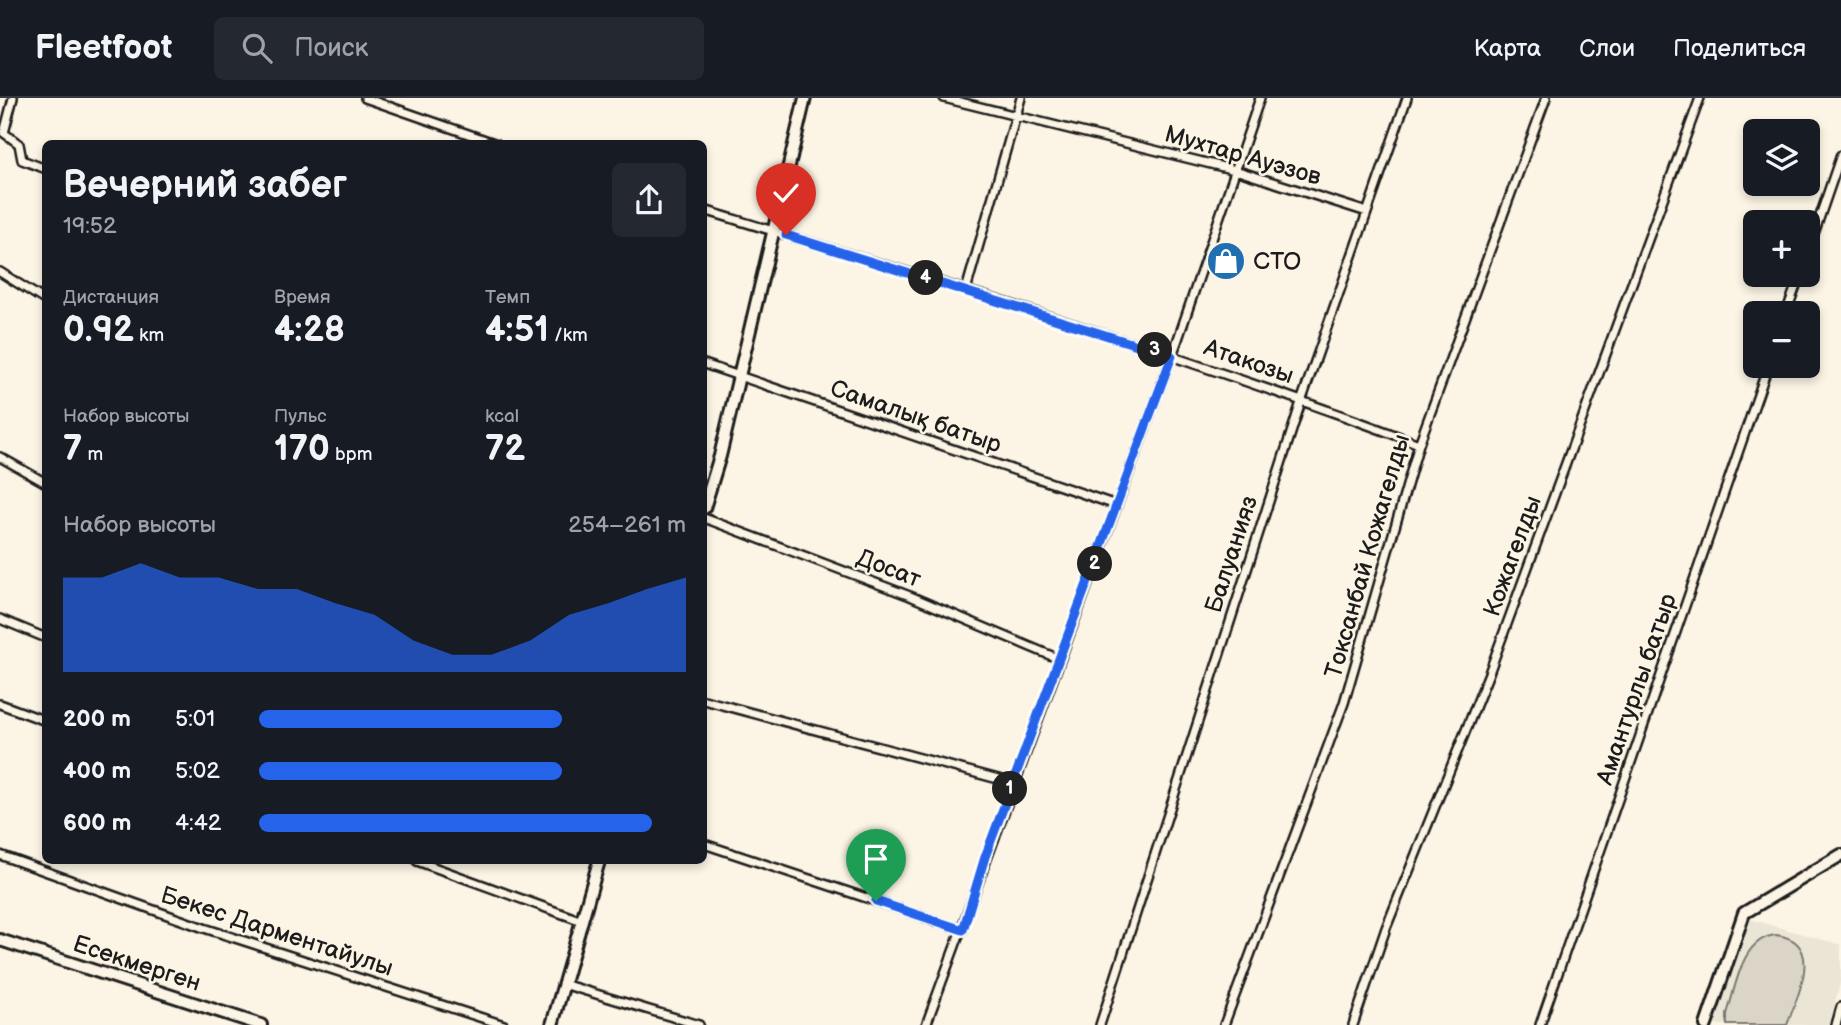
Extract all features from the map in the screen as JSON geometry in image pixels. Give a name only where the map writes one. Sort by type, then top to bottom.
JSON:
[{"type":"street","points":[[13,98],[4,133],[19,144],[23,160],[42,167]]},
{"type":"street","points":[[365,98],[486,140]]},
{"type":"street","points":[[707,497],[805,98]]},
{"type":"street","name":"Мухтар Ауэзов","points":[[944,98],[1236,170],[1367,212]]},
{"type":"street","points":[[966,290],[1021,98]]},
{"type":"street","points":[[926,1025],[963,930],[985,857],[1172,356],[1260,98]]},
{"type":"street","name":"Балуанияз","points":[[1100,1025],[1302,399],[1407,98]]},
{"type":"street","name":"Токсанбай Кожагелды","points":[[1224,1025],[1344,703],[1419,444],[1546,98]]},
{"type":"street","name":"Кожагелды","points":[[1353,1025],[1386,928],[1489,673],[1700,98]]},
{"type":"street","points":[[1820,216],[1841,155]]},
{"type":"street","name":"Атакозы","points":[[707,211],[1172,356],[1302,399],[1419,444]]},
{"type":"street","points":[[0,272],[42,298]]},
{"type":"street","name":"Самалық батыр","points":[[707,365],[1116,505]]},
{"type":"street","name":"Амантурлы батыр","points":[[1540,1025],[1764,378]]},
{"type":"street","points":[[0,457],[42,482]]},
{"type":"street","name":"Досат","points":[[707,518],[910,596],[1059,659]]},
{"type":"street","points":[[0,619],[42,636]]},
{"type":"street","points":[[707,701],[1013,783]]},
{"type":"street","points":[[0,705],[42,720]]},
{"type":"street","points":[[707,845],[963,930]]},
{"type":"street","name":"Бекес Дарментайулы","points":[[0,855],[204,928],[504,1025]]},
{"type":"street","points":[[1706,1025],[1744,913],[1841,855]]},
{"type":"street","points":[[425,864],[582,921]]},
{"type":"street","points":[[552,1025],[598,864]]},
{"type":"street","name":"Eсекмерген","points":[[0,940],[261,1025]]},
{"type":"street","points":[[563,984],[699,1025]]},
{"type":"street","points":[[1836,1025],[1841,1007]]},
{"type":"shaded area","points":[[1750,919],[1841,945],[1841,980],[1829,1025],[1713,1025]]},
{"type":"shaded area","points":[[1776,935],[1791,939],[1800,948],[1804,958],[1801,985],[1787,1025],[1727,1025],[1727,1014],[1747,954],[1764,938]]},
{"type":"place","name":"CTO","points":[[1226,261]]},
{"type":"route","points":[[786,235],[1172,356],[985,857],[963,930],[876,901]]}]
